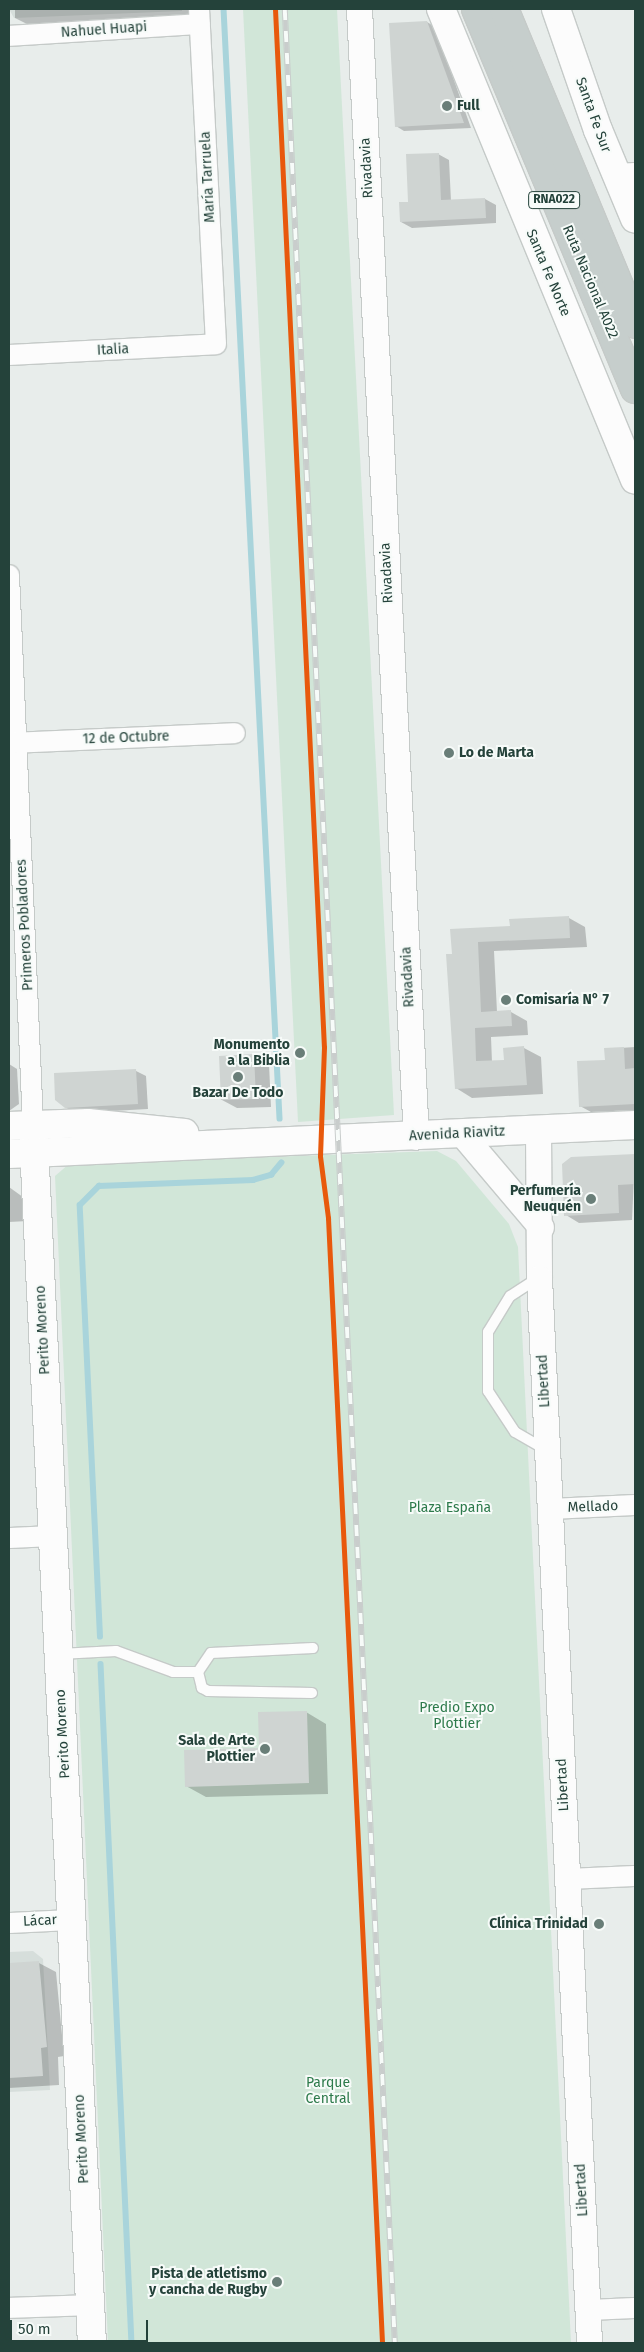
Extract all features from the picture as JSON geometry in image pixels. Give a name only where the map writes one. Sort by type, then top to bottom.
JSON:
[{"type":"highway","name":"Ruta Nacional A022","points":[[476,9],[635,389]]},
{"type":"highway","name":"Ruta Nacional A022","points":[[504,9],[635,324]]},
{"type":"main road","name":"Santa Fe Norte","points":[[441,9],[635,480]]},
{"type":"main road","name":"Santa Fe Sur","points":[[556,9],[625,174],[635,219]]},
{"type":"main road","name":"Avenida Riavitz","points":[[21,1125],[106,1125],[278,1143]]},
{"type":"main road","name":"Perito Moreno","points":[[21,1125],[53,1536],[92,2343]]},
{"type":"main road","name":"Avenida Riavitz","points":[[22,1154],[462,1134],[538,1139],[635,1125]]},
{"type":"street","name":"Rivadavia","points":[[359,9],[416,1136]]},
{"type":"street","name":"Nahuel Huapi","points":[[9,36],[200,16]]},
{"type":"street","name":"María Tarruela","points":[[200,16],[216,344]]},
{"type":"street","name":"Italia","points":[[9,355],[216,344]]},
{"type":"street","name":"Primeros Pobladores","points":[[9,576],[21,1125]]},
{"type":"street","name":"12 de Octubre","points":[[13,743],[235,734]]},
{"type":"street","points":[[462,1134],[541,1228]]},
{"type":"street","points":[[498,1179],[521,1175],[538,1139]]},
{"type":"street","name":"Libertad","points":[[538,1139],[541,1228],[539,1278],[590,2343]]},
{"type":"street","name":"Mellado","points":[[550,1509],[635,1505]]},
{"type":"street","points":[[9,1538],[53,1536]]},
{"type":"street","points":[[567,1879],[635,1876]]},
{"type":"street","name":"Lácar","points":[[9,1923],[71,1920]]},
{"type":"street","points":[[9,2308],[90,2305]]},
{"type":"street","points":[[588,2310],[635,2308]]},
{"type":"lane","points":[[539,1278],[510,1296],[488,1332],[488,1392],[515,1432],[547,1450]]},
{"type":"lane","points":[[198,1672],[211,1653],[313,1648]]},
{"type":"lane","points":[[59,1655],[116,1651],[173,1672],[198,1672]]},
{"type":"lane","points":[[198,1672],[208,1691],[312,1693]]},
{"type":"shaded area","points":[[9,9],[182,9],[182,11],[14,18]]},
{"type":"shaded area","points":[[33,1951],[43,1959],[50,2090],[9,2092],[9,1952]]},
{"type":"green space","points":[[243,9],[337,9],[394,1115],[298,1122]]},
{"type":"green space","name":"Parque Central","points":[[437,1151],[456,1161],[509,1224],[518,1247],[571,2343],[108,2343],[55,1176],[69,1164]]},
{"type":"building","points":[[427,21],[464,123],[395,127],[389,23]]},
{"type":"building","points":[[439,153],[441,200],[485,198],[486,218],[400,222],[399,202],[408,202],[406,154]]},
{"type":"building","points":[[569,916],[570,938],[478,942],[481,1012],[511,1010],[512,1026],[475,1028],[476,1061],[504,1060],[503,1048],[524,1046],[527,1085],[455,1089],[446,954],[452,954],[450,929],[510,926],[509,919]]},
{"type":"building","points":[[624,1047],[625,1069],[635,1068],[635,1104],[579,1107],[577,1061],[605,1060],[604,1048]]},
{"type":"building","name":"Bazar De Todo","points":[[254,1054],[256,1099],[221,1100],[219,1056]]},
{"type":"building","points":[[136,1069],[138,1104],[65,1108],[55,1100],[54,1073]]},
{"type":"building","name":"Perfumería Neuquén","points":[[635,1154],[635,1184],[618,1185],[619,1213],[564,1216],[562,1164],[571,1157]]},
{"type":"building","name":"Sala de Arte Plottier","points":[[307,1711],[309,1783],[185,1787],[184,1750],[259,1748],[258,1712]]},
{"type":"building","points":[[39,1961],[47,2047],[41,2048],[43,2076],[9,2078],[9,1963]]},
{"type":"waterway","points":[[224,9],[280,1119]]},
{"type":"waterway","points":[[100,1637],[80,1205],[99,1186],[253,1180],[271,1175],[281,1163]]},
{"type":"waterway","points":[[101,1664],[132,2343]]},
{"type":"railway","points":[[285,9],[395,2343]]},
{"type":"cycle path","points":[[275,9],[324,1047],[320,1156],[328,1218],[382,2343]]},
{"type":"place","name":"Full","points":[[447,106]]},
{"type":"place","name":"Lo de Marta","points":[[449,753]]},
{"type":"place","name":"Comisaría N° 7","points":[[506,1000]]},
{"type":"place","name":"Monumento a la Biblia","points":[[300,1053]]},
{"type":"place","name":"Bazar De Todo","points":[[238,1077]]},
{"type":"place","name":"Perfumería Neuquén","points":[[591,1199]]},
{"type":"place","name":"Sala de Arte Plottier","points":[[265,1749]]},
{"type":"place","name":"Clínica Trinidad","points":[[599,1924]]},
{"type":"place","name":"Pista de atletismo y cancha de Rugby","points":[[277,2282]]},
{"type":"park label","name":"Plaza España","points":[[450,1508]]},
{"type":"park label","name":"Predio Expo Plottier","points":[[457,1716]]}]
